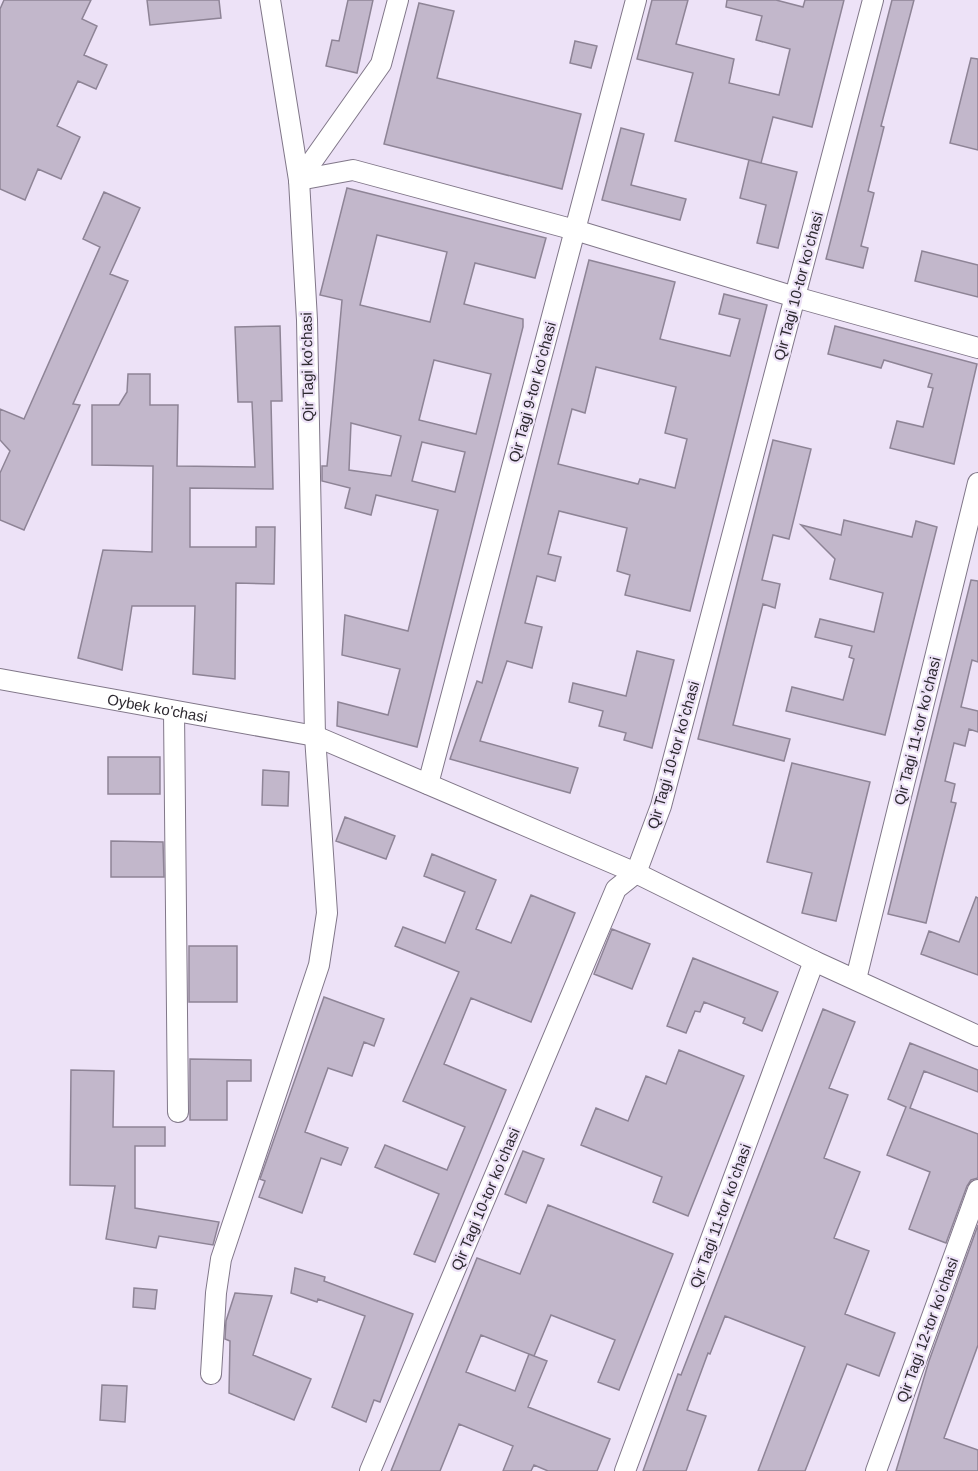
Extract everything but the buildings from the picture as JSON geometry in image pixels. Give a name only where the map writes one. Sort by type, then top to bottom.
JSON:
[{"type":"street","name":"Qir Tagi ko'chasi","points":[[211,1374],[216,1293],[221,1259],[319,965],[327,913],[315,736],[307,320],[299,180],[270,0]]},
{"type":"street","points":[[299,180],[381,64],[398,0]]},
{"type":"street","name":"Qir Tagi 9-tor koʼchasi","points":[[428,784],[636,0]]},
{"type":"street","name":"Qir Tagi 10-tor koʼchasi","points":[[370,1471],[616,889],[636,873],[661,806],[873,0]]},
{"type":"street","points":[[299,180],[353,170],[575,230],[795,297],[978,348]]},
{"type":"street","name":"Qir Tagi 11-tor koʼchasi","points":[[856,980],[978,483]]},
{"type":"street","name":"Oybek ko'chasi","points":[[0,679],[315,736],[636,873],[814,961],[978,1036]]},
{"type":"street","points":[[174,711],[178,1112]]},
{"type":"street","name":"Qir Tagi 11-tor koʼchasi","points":[[626,1471],[814,961]]},
{"type":"street","name":"Qir Tagi 12-tor koʼchasi","points":[[876,1471],[978,1190]]}]
